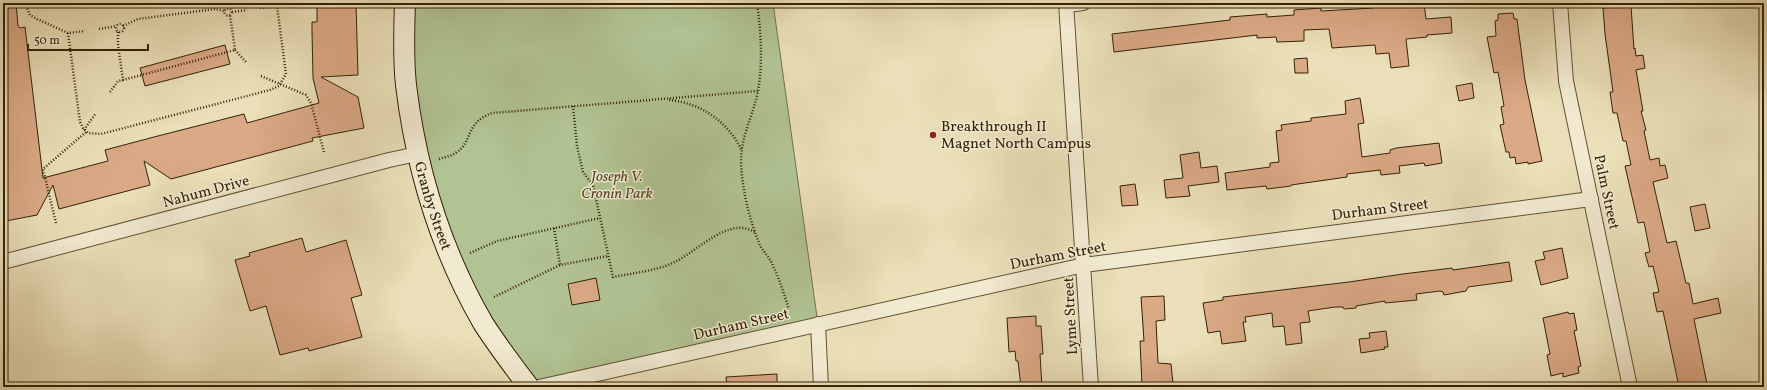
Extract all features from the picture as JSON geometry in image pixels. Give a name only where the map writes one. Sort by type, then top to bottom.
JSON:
[{"type":"main road","name":"Granby Street","points":[[405,3],[406,84],[417,154],[435,217],[457,270],[483,322],[508,360],[529,387]]},
{"type":"street","points":[[1067,4],[1083,3]]},
{"type":"street","name":"Palm Street","points":[[1560,3],[1566,81],[1630,387]]},
{"type":"street","name":"Lyme Street","points":[[1067,4],[1092,387]]},
{"type":"street","name":"Nahum Drive","points":[[3,262],[417,154]]},
{"type":"street","name":"Durham Street","points":[[539,387],[1084,265],[1591,199]]},
{"type":"street","points":[[818,324],[821,387]]},
{"type":"path","points":[[25,3],[26,9],[33,17],[68,33],[85,31]]},
{"type":"path","points":[[260,8],[277,6],[281,3]]},
{"type":"path","points":[[757,3],[761,50],[758,91],[753,111],[743,138],[742,177],[745,196],[761,247],[773,264],[789,309]]},
{"type":"path","points":[[68,33],[79,118],[85,131],[93,135],[104,134],[270,90],[281,84],[286,72],[277,6]]},
{"type":"path","points":[[224,11],[228,8],[231,13],[234,50],[246,62]]},
{"type":"path","points":[[99,29],[120,25],[123,26],[138,19],[215,9],[224,11],[225,14],[247,10]]},
{"type":"path","points":[[116,26],[118,32],[118,45],[123,80]]},
{"type":"path","points":[[118,32],[123,31],[123,26]]},
{"type":"path","points":[[110,92],[118,81],[234,50]]},
{"type":"path","points":[[261,76],[303,93],[308,98],[324,152]]},
{"type":"path","points":[[439,159],[454,154],[459,150],[472,128],[486,115],[498,112],[758,91]]},
{"type":"path","points":[[658,99],[674,100],[689,104],[709,113],[729,130],[742,149]]},
{"type":"path","points":[[573,106],[577,146],[583,172],[593,185],[613,277],[663,267],[674,262],[712,238],[735,228],[756,232]]},
{"type":"path","points":[[56,223],[43,169],[85,131],[96,113]]},
{"type":"path","points":[[470,253],[497,242],[600,218]]},
{"type":"path","points":[[554,228],[560,265]]},
{"type":"path","points":[[494,297],[560,265],[608,256]]},
{"type":"green space","name":"Joseph V. Cronin Park","points":[[405,3],[773,3],[818,324],[539,387],[483,322],[417,154]]},
{"type":"building","points":[[3,3],[16,3],[18,26],[20,28],[25,27],[43,178],[108,161],[105,150],[244,114],[247,123],[319,103],[313,78],[312,31],[312,22],[317,22],[317,3],[356,3],[358,75],[321,77],[358,97],[364,128],[312,138],[313,141],[171,179],[144,161],[150,185],[59,209],[53,185],[37,215],[6,221],[3,206]]},
{"type":"building","points":[[1373,3],[1424,3],[1426,19],[1451,17],[1452,33],[1427,35],[1427,37],[1406,39],[1409,66],[1391,68],[1389,53],[1376,54],[1375,45],[1332,48],[1329,29],[1304,30],[1304,41],[1277,42],[1276,37],[1257,38],[1257,35],[1114,52],[1112,34],[1230,20],[1230,17],[1267,14],[1267,17],[1294,15],[1294,10],[1321,8],[1321,11],[1374,8]]},
{"type":"building","points":[[1631,6],[1634,49],[1635,48],[1636,56],[1643,55],[1645,68],[1636,70],[1643,111],[1641,111],[1646,130],[1644,131],[1650,160],[1659,158],[1660,166],[1665,165],[1668,178],[1653,182],[1667,243],[1676,241],[1686,283],[1689,283],[1693,304],[1718,298],[1721,313],[1694,319],[1707,384],[1695,387],[1679,387],[1663,311],[1657,312],[1653,293],[1659,292],[1653,266],[1649,267],[1645,253],[1650,252],[1644,222],[1638,223],[1625,166],[1631,165],[1626,141],[1623,141],[1617,113],[1613,113],[1610,92],[1613,92],[1603,8]]},
{"type":"building","points":[[1513,13],[1514,19],[1517,19],[1525,80],[1542,161],[1528,164],[1528,162],[1516,164],[1515,157],[1510,158],[1509,152],[1506,152],[1500,125],[1504,124],[1501,107],[1504,106],[1498,72],[1494,73],[1487,37],[1496,36],[1495,21],[1498,20],[1498,14]]},
{"type":"building","points":[[225,45],[230,64],[145,86],[140,68]]},
{"type":"building","points":[[1307,58],[1308,73],[1295,73],[1294,59]]},
{"type":"building","points":[[1472,83],[1474,98],[1459,101],[1456,86]]},
{"type":"building","points":[[1360,98],[1364,123],[1358,124],[1362,157],[1390,153],[1390,150],[1396,148],[1439,143],[1442,163],[1425,166],[1424,163],[1399,166],[1400,173],[1381,175],[1380,170],[1347,174],[1347,177],[1291,186],[1267,189],[1266,186],[1227,190],[1225,173],[1270,167],[1270,163],[1279,162],[1276,131],[1282,130],[1281,125],[1311,121],[1311,118],[1346,114],[1345,101]]},
{"type":"building","points":[[1199,152],[1201,168],[1217,166],[1219,182],[1188,186],[1190,196],[1166,198],[1164,180],[1183,178],[1180,155]]},
{"type":"building","points":[[1135,184],[1138,205],[1122,206],[1120,186]]},
{"type":"building","points":[[1705,204],[1710,228],[1695,231],[1690,207]]},
{"type":"building","points":[[302,238],[306,252],[346,240],[362,295],[351,298],[362,337],[309,351],[308,348],[280,355],[266,306],[250,311],[235,260],[250,256],[249,253]]},
{"type":"building","points":[[1562,248],[1568,278],[1541,285],[1535,261],[1545,259],[1543,252]]},
{"type":"building","points":[[1509,262],[1512,281],[1468,287],[1466,291],[1444,295],[1443,292],[1440,291],[1416,294],[1417,300],[1385,303],[1385,301],[1356,306],[1356,308],[1344,309],[1343,307],[1335,307],[1308,311],[1310,322],[1300,323],[1302,343],[1286,345],[1284,326],[1273,327],[1272,313],[1245,317],[1246,322],[1243,322],[1246,341],[1222,344],[1220,331],[1208,333],[1203,303],[1223,300],[1223,297]]},
{"type":"building","points":[[596,278],[600,300],[572,305],[568,284]]},
{"type":"building","points":[[1164,296],[1165,320],[1156,321],[1158,363],[1171,364],[1173,384],[1142,386],[1140,341],[1144,341],[1141,297]]},
{"type":"building","points":[[1568,312],[1569,314],[1574,313],[1577,330],[1574,331],[1581,366],[1578,367],[1579,373],[1563,377],[1563,373],[1551,376],[1547,355],[1550,354],[1543,318]]},
{"type":"building","points":[[1036,316],[1036,326],[1041,326],[1043,354],[1040,354],[1042,387],[1021,387],[1018,361],[1016,361],[1015,351],[1009,352],[1007,318]]},
{"type":"building","points":[[1386,331],[1388,347],[1384,347],[1385,349],[1361,353],[1359,339],[1370,338],[1369,333]]},
{"type":"building","points":[[777,374],[777,387],[727,387],[726,377]]},
{"type":"place","name":"Breakthrough II Magnet North Campus","points":[[933,135]]}]
